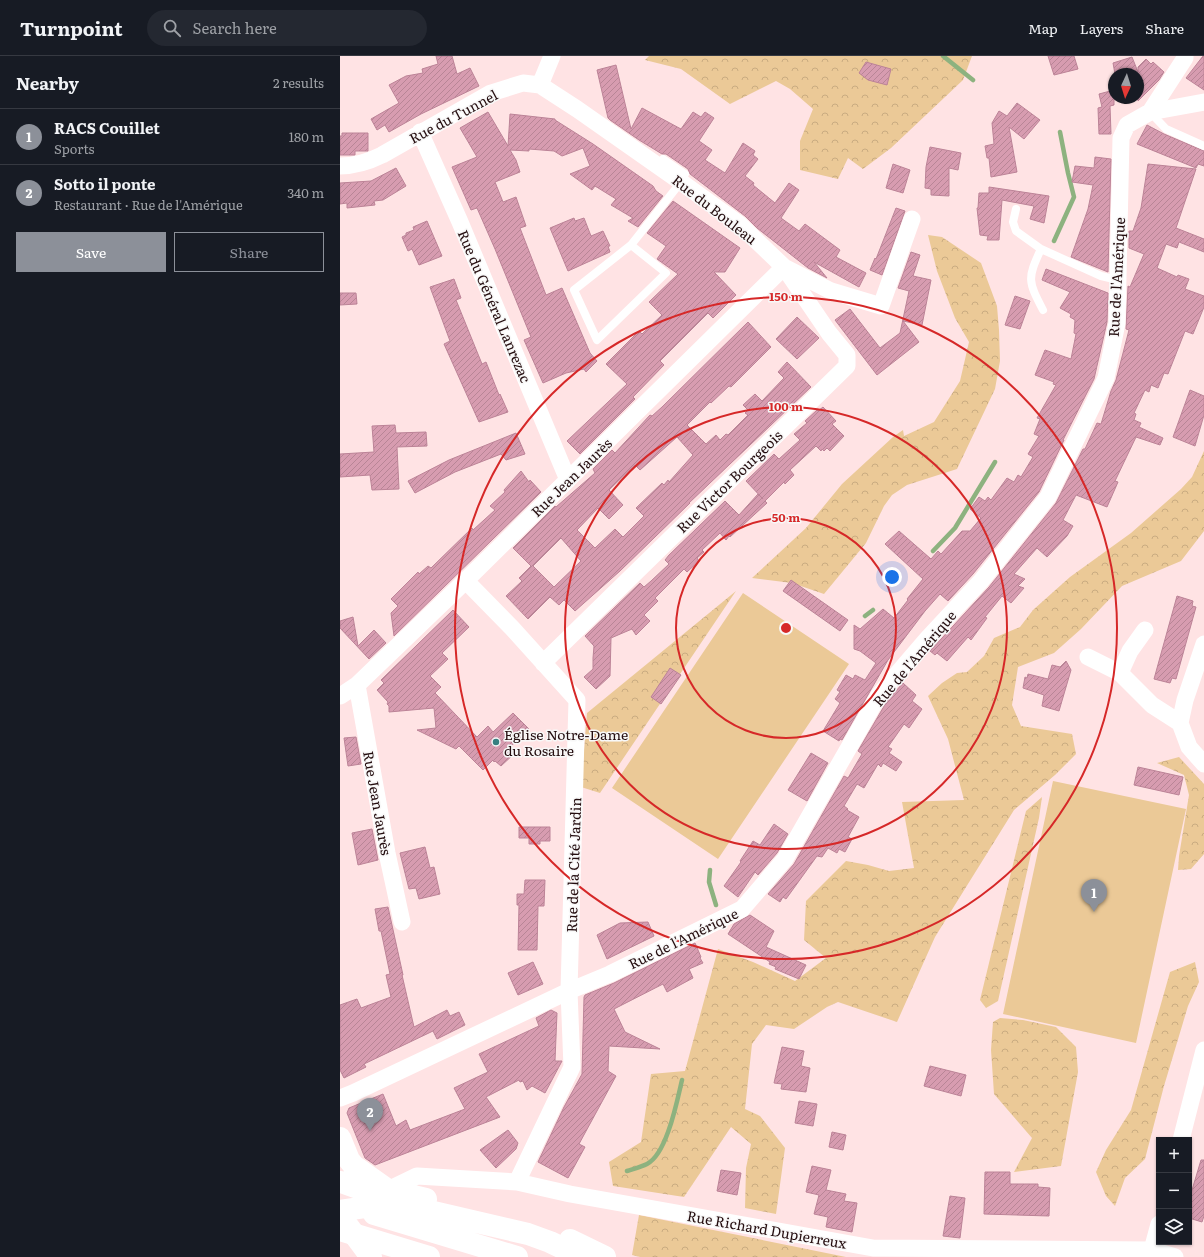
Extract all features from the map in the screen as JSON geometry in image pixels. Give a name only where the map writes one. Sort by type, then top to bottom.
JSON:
[{"type":"main road","points":[[342,1150],[354,1166],[388,1190]]},
{"type":"main road","points":[[517,1257],[340,1205],[340,1181],[361,1189],[388,1190],[549,1230],[605,1257]]},
{"type":"main road","points":[[340,1211],[366,1207],[412,1207],[528,1234],[550,1242],[581,1257]]},
{"type":"main road","points":[[398,1257],[394,1231],[396,1223],[399,1216],[404,1211],[412,1207]]},
{"type":"main road","points":[[340,1217],[354,1232],[371,1257]]},
{"type":"main road","points":[[340,1230],[428,1257]]},
{"type":"street","points":[[540,85],[552,56]]},
{"type":"street","points":[[1150,112],[1185,56]]},
{"type":"street","name":"Rue du Tunnel","points":[[340,166],[351,166],[366,162],[382,155],[420,132],[492,93],[523,83],[540,85]]},
{"type":"street","name":"Rue du Bouleau","points":[[540,85],[681,182],[739,224],[784,267],[831,291],[880,306],[912,219]]},
{"type":"street","name":"Rue de l'Amérique","points":[[340,1098],[569,991],[610,974],[742,909],[785,859],[878,695],[981,581],[1048,497],[1106,378],[1116,322],[1121,138],[1127,125],[1150,112],[1204,102]]},
{"type":"street","name":"Rue du Général Lanrezac","points":[[420,132],[460,222],[568,480]]},
{"type":"street","name":"Rue Jean Jaurès","points":[[340,696],[357,685],[457,589],[784,267]]},
{"type":"street","name":"Rue Victor Bourgeois","points":[[543,663],[847,366],[847,355],[829,333],[784,267]]},
{"type":"street","name":"Rue de la Cité Jardin","points":[[465,580],[512,628],[577,700],[569,991],[572,1067],[517,1182]]},
{"type":"street","points":[[1120,672],[1130,651],[1145,630]]},
{"type":"street","points":[[1204,644],[1185,700],[1180,724],[1189,747],[1204,764]]},
{"type":"street","points":[[1088,657],[1120,672],[1152,705],[1180,724]]},
{"type":"street","name":"Rue Jean Jaurès","points":[[357,685],[387,853],[402,922]]},
{"type":"street","points":[[1182,1137],[1204,1050]]},
{"type":"street","name":"Rue Richard Dupierreux","points":[[388,1190],[417,1176],[517,1182],[570,1194],[873,1248],[1152,1250],[1175,1257]]},
{"type":"street","points":[[1152,1250],[1156,1235]]},
{"type":"lane","points":[[1150,112],[1166,129],[1204,146]]},
{"type":"lane","points":[[631,244],[666,273],[597,340],[574,290],[631,244],[681,182]]},
{"type":"lane","points":[[1016,209],[1013,222],[1016,231],[1041,249],[1101,276],[1118,280]]},
{"type":"lane","points":[[1041,249],[1032,267],[1030,276],[1033,291],[1043,310]]},
{"type":"green space","points":[[649,56],[972,56],[963,80],[891,148],[863,169],[848,158],[838,179],[800,170],[800,141],[813,109],[790,89],[776,81],[730,104],[681,69],[645,60]]},
{"type":"green space","points":[[928,235],[942,237],[981,263],[997,306],[1000,361],[995,389],[957,469],[907,485],[892,495],[884,506],[866,543],[824,594],[792,583],[752,578],[806,528],[842,484],[893,437],[903,430],[904,436],[934,422],[960,381],[969,342],[955,318],[937,271]]},
{"type":"green space","points":[[1204,451],[1204,531],[1181,561],[1122,586],[1081,629],[1054,653],[1018,667],[1012,705],[1021,726],[1072,734],[1076,754],[1055,775],[1014,810],[935,937],[897,1022],[838,1002],[827,1007],[794,1029],[766,1025],[752,1044],[745,1109],[760,1116],[785,1148],[776,1214],[745,1208],[746,1168],[751,1144],[731,1127],[684,1197],[613,1186],[609,1162],[641,1142],[651,1074],[685,1071],[718,949],[753,962],[795,981],[826,958],[804,940],[806,901],[846,861],[889,871],[914,868],[902,802],[964,800],[948,739],[928,696],[942,683],[957,673],[967,672],[984,656],[994,638],[1020,627],[1033,610],[1070,577],[1131,533],[1181,489],[1192,477]]},
{"type":"green space","points":[[736,591],[600,793],[581,787],[587,713]]},
{"type":"green space","points":[[743,593],[849,664],[718,859],[612,788]]},
{"type":"green space","points":[[1179,757],[1204,784],[1204,854],[1191,869],[1178,870],[1189,795],[1184,775],[1157,763]]},
{"type":"green space","points":[[1053,781],[1186,809],[1136,1043],[1003,1014]]},
{"type":"green space","points":[[1042,797],[1039,818],[998,1001],[986,1008],[980,1000],[1026,811]]},
{"type":"green space","points":[[1195,962],[1199,982],[1188,1006],[1164,1086],[1145,1159],[1125,1178],[1115,1206],[1106,1196],[1096,1172],[1106,1150],[1131,1110],[1170,972]]},
{"type":"green space","points":[[1000,1018],[1023,1020],[1056,1027],[1076,1047],[1078,1072],[1061,1166],[1014,1172],[1032,1138],[994,1094],[991,1050],[993,1022]]},
{"type":"green space","points":[[639,1215],[846,1257],[640,1257],[632,1255]]},
{"type":"building","points":[[436,56],[452,56],[457,74],[470,68],[479,86],[421,114],[389,132],[385,125],[377,130],[371,119],[399,103],[389,85],[406,76],[423,73],[422,69],[438,64]]},
{"type":"building","points":[[1048,56],[1074,56],[1078,69],[1054,75]]},
{"type":"building","points":[[1204,56],[1204,90],[1186,78]]},
{"type":"building","points":[[1132,57],[1136,68],[1114,68],[1113,63]]},
{"type":"building","points":[[1146,59],[1151,64],[1153,62],[1164,72],[1159,80],[1144,95],[1144,68],[1138,67]]},
{"type":"building","points":[[866,62],[891,69],[887,85],[868,80],[859,73]]},
{"type":"building","points":[[616,65],[631,129],[642,108],[681,129],[693,112],[701,117],[705,112],[714,118],[699,141],[712,150],[705,160],[725,173],[743,143],[755,151],[753,155],[758,159],[745,176],[754,183],[753,185],[775,203],[789,183],[799,190],[781,218],[799,231],[805,224],[840,250],[836,257],[866,273],[859,287],[814,262],[827,278],[808,268],[757,228],[745,216],[690,174],[688,169],[666,154],[662,154],[639,140],[610,120],[608,118],[597,70]]},
{"type":"building","points":[[1108,92],[1108,104],[1114,104],[1110,106],[1111,134],[1099,134],[1098,108],[1102,107],[1099,94]]},
{"type":"building","points":[[1017,103],[1040,120],[1024,139],[1009,127],[1017,172],[991,177],[989,158],[987,158],[985,146],[994,144],[992,123],[999,111],[1007,116]]},
{"type":"building","points":[[488,112],[508,146],[510,114],[555,119],[653,186],[656,191],[663,196],[638,227],[628,221],[633,218],[611,205],[616,199],[595,186],[592,190],[570,174],[590,166],[583,148],[562,156],[554,151],[529,149],[529,151],[510,150],[516,160],[520,172],[495,182],[503,202],[516,197],[526,226],[520,228],[546,295],[562,288],[590,353],[597,361],[586,372],[584,369],[566,373],[543,383],[524,340],[531,337],[495,249],[477,208],[471,210],[452,167],[477,157],[460,128]]},
{"type":"building","points":[[1147,125],[1204,151],[1204,166],[1198,164],[1196,168],[1137,144]]},
{"type":"building","points":[[342,133],[368,133],[368,151],[355,151],[355,155],[340,155],[340,136],[342,136]]},
{"type":"building","points":[[930,147],[961,153],[958,170],[949,168],[949,196],[931,195],[931,189],[925,188],[926,167]]},
{"type":"building","points":[[1095,157],[1111,159],[1108,272],[1071,257],[1088,209],[1093,185],[1072,182],[1075,166],[1094,168]]},
{"type":"building","points":[[893,164],[910,170],[903,193],[886,188]]},
{"type":"building","points":[[1148,164],[1196,169],[1176,228],[1204,239],[1204,252],[1179,242],[1177,248],[1166,244],[1157,268],[1177,277],[1178,275],[1189,279],[1185,289],[1204,296],[1204,307],[1193,334],[1185,331],[1168,374],[1164,373],[1158,388],[1151,385],[1149,392],[1145,390],[1134,413],[1136,414],[1134,420],[1141,423],[1139,427],[1163,438],[1160,445],[1136,437],[1115,481],[1118,482],[1107,507],[1076,495],[1063,520],[1073,526],[1067,536],[1047,557],[1037,548],[1014,574],[1025,579],[1018,586],[1024,588],[1011,603],[1002,596],[985,617],[987,618],[971,640],[968,637],[947,661],[937,653],[935,655],[930,651],[989,587],[1056,503],[1097,423],[1101,424],[1116,380],[1129,330],[1126,329],[1128,286],[1130,287],[1144,254],[1129,248],[1129,231],[1133,231],[1141,208]]},
{"type":"building","points":[[396,168],[406,186],[383,200],[374,201],[375,205],[347,208],[347,203],[340,204],[340,183],[371,181]]},
{"type":"building","points":[[989,187],[1049,196],[1044,223],[1030,219],[1034,206],[1002,200],[999,240],[987,240],[988,236],[980,235],[977,208],[979,193],[989,193]]},
{"type":"building","points":[[673,201],[740,248],[725,272],[714,272],[736,295],[713,318],[708,313],[660,361],[664,365],[633,397],[635,399],[580,454],[567,441],[627,384],[606,364],[639,331],[642,334],[662,315],[649,302],[678,274],[657,259],[666,246],[647,233]]},
{"type":"building","points":[[896,208],[905,211],[882,275],[870,270],[875,258],[876,259]]},
{"type":"building","points":[[574,218],[575,221],[584,218],[591,236],[603,231],[610,246],[608,246],[610,252],[568,271],[550,228]]},
{"type":"building","points":[[427,221],[442,256],[419,265],[412,249],[408,251],[402,237],[406,235],[406,233],[414,230],[413,227]]},
{"type":"building","points":[[911,252],[920,255],[913,276],[931,280],[922,325],[903,321],[919,342],[877,375],[835,320],[850,309],[880,348],[900,333],[909,291],[898,288]]},
{"type":"building","points":[[1046,269],[1108,293],[1107,322],[1094,379],[1039,492],[973,574],[948,601],[940,594],[925,611],[888,660],[842,740],[840,739],[839,741],[823,731],[840,703],[835,699],[840,692],[837,690],[846,675],[853,679],[855,675],[865,680],[876,663],[860,651],[854,649],[854,625],[860,629],[883,609],[894,618],[923,579],[885,544],[899,531],[931,559],[938,551],[941,554],[962,531],[970,531],[981,518],[970,509],[979,497],[985,501],[988,497],[991,500],[1007,478],[1014,482],[1018,475],[1021,477],[1033,457],[1028,454],[1039,436],[1034,434],[1040,419],[1037,418],[1056,385],[1053,384],[1054,382],[1035,375],[1045,350],[1071,359],[1076,334],[1074,333],[1075,320],[1070,317],[1071,314],[1060,308],[1070,292],[1042,280]]},
{"type":"building","points":[[454,279],[461,298],[456,300],[482,364],[486,362],[499,395],[500,394],[508,412],[479,422],[444,344],[450,341],[430,287]]},
{"type":"building","points":[[340,293],[356,293],[357,304],[340,305]]},
{"type":"building","points":[[1015,296],[1030,301],[1020,329],[1005,325]]},
{"type":"building","points":[[797,317],[819,338],[797,359],[776,339]]},
{"type":"building","points":[[748,322],[771,347],[731,387],[729,386],[711,403],[710,402],[687,425],[706,444],[716,435],[720,440],[726,434],[728,435],[748,415],[745,413],[748,410],[743,405],[755,394],[762,401],[784,378],[778,372],[787,362],[811,387],[620,571],[575,611],[564,600],[559,605],[550,597],[528,619],[506,596],[522,581],[519,578],[531,566],[513,548],[555,506],[556,507],[595,473],[593,469],[612,450],[615,453],[650,415],[652,416]],"holes":[[[677,437],[693,455],[669,482],[668,480],[664,485],[662,483],[636,508],[644,516],[623,537],[615,529],[595,548],[577,530],[598,508],[609,519],[623,505],[609,490],[635,465],[640,470]],[[561,538],[581,561],[554,587],[533,566]]]},
{"type":"building","points":[[1190,390],[1204,396],[1204,415],[1195,446],[1173,437]]},
{"type":"building","points":[[823,407],[836,421],[832,424],[844,436],[830,451],[827,448],[824,451],[822,449],[821,451],[816,446],[790,470],[794,475],[785,484],[784,482],[765,501],[767,503],[730,537],[729,536],[726,540],[720,533],[702,550],[704,552],[697,558],[699,561],[687,572],[684,569],[655,598],[658,601],[644,615],[650,621],[636,635],[632,629],[611,638],[610,676],[596,689],[584,677],[593,669],[594,646],[585,636],[640,583],[644,587],[669,564],[665,560],[669,555],[725,501],[739,515],[758,494],[763,499],[746,481],[774,454],[779,459],[800,440],[794,434],[807,423],[805,421],[817,410],[818,411]]},
{"type":"building","points":[[395,425],[396,433],[426,432],[427,446],[397,447],[399,489],[372,490],[370,475],[340,477],[340,454],[374,452],[372,426]]},
{"type":"building","points":[[516,433],[525,454],[506,460],[501,454],[455,472],[415,493],[408,481],[449,460]]},
{"type":"building","points":[[521,471],[529,482],[530,480],[541,492],[394,636],[391,613],[398,606],[391,599],[418,572],[419,574],[428,566],[431,568],[472,528],[473,530],[495,510],[490,506],[505,492],[504,490]]},
{"type":"building","points":[[791,580],[848,620],[840,631],[783,591]]},
{"type":"building","points":[[1177,596],[1193,601],[1192,606],[1196,607],[1176,679],[1172,678],[1170,683],[1154,679]]},
{"type":"building","points":[[453,610],[469,627],[442,653],[448,659],[430,676],[441,687],[435,693],[477,737],[488,726],[493,732],[513,713],[529,729],[509,748],[515,753],[501,766],[493,760],[483,770],[459,746],[456,749],[417,730],[436,728],[434,708],[389,712],[388,702],[377,690],[384,683],[381,680]]},
{"type":"building","points":[[353,617],[358,646],[374,630],[386,643],[369,659],[340,628],[340,621]]},
{"type":"building","points":[[1066,661],[1071,670],[1059,711],[1042,706],[1044,695],[1023,688],[1025,677],[1027,678],[1028,674],[1048,679],[1052,665],[1060,667]]},
{"type":"building","points":[[670,668],[681,675],[661,704],[651,697]]},
{"type":"building","points":[[903,683],[916,695],[912,701],[922,709],[909,728],[904,724],[888,747],[892,749],[889,753],[902,762],[896,771],[883,763],[881,767],[878,764],[864,788],[857,784],[844,806],[848,809],[847,810],[859,817],[848,837],[852,839],[845,852],[839,849],[837,853],[828,848],[822,857],[817,856],[786,899],[783,897],[780,902],[768,894],[794,864],[844,776],[848,778],[862,754],[858,751],[887,701]]},
{"type":"building","points":[[356,737],[361,764],[348,766],[344,738]]},
{"type":"building","points":[[811,753],[828,763],[807,801],[788,790]]},
{"type":"building","points":[[1138,767],[1183,777],[1179,795],[1134,785]]},
{"type":"building","points":[[774,824],[788,834],[777,853],[758,875],[755,872],[738,897],[724,886],[741,862],[740,861],[753,841],[760,845]]},
{"type":"building","points":[[519,827],[550,827],[550,841],[540,841],[540,844],[529,844],[529,838],[519,838]]},
{"type":"building","points":[[372,829],[378,860],[358,865],[352,833]]},
{"type":"building","points":[[425,847],[430,868],[434,867],[440,894],[419,899],[416,888],[409,889],[400,853]]},
{"type":"building","points":[[525,880],[545,880],[544,906],[538,906],[537,950],[518,950],[519,905],[517,905],[517,894],[524,894]]},
{"type":"building","points":[[388,907],[414,1027],[447,1010],[450,1016],[459,1012],[465,1025],[437,1039],[433,1031],[364,1064],[366,1067],[344,1078],[340,1070],[340,1005],[357,999],[361,1008],[391,997],[386,975],[390,974],[375,909]]},
{"type":"building","points":[[750,915],[774,931],[766,947],[806,965],[799,979],[775,969],[776,967],[769,964],[770,962],[728,934],[734,924]]},
{"type":"building","points":[[648,922],[654,936],[607,959],[597,935],[620,923]]},
{"type":"building","points":[[695,943],[703,963],[689,969],[693,978],[667,992],[663,984],[614,1009],[625,1032],[660,1049],[609,1046],[608,1071],[616,1076],[579,1144],[585,1147],[568,1178],[538,1162],[564,1107],[582,1074],[585,995],[614,983]]},
{"type":"building","points":[[533,962],[543,984],[518,995],[508,973]]},
{"type":"building","points":[[551,1010],[557,1013],[555,1061],[562,1061],[545,1093],[532,1086],[527,1090],[523,1081],[520,1082],[519,1080],[486,1097],[500,1117],[375,1165],[365,1158],[347,1113],[349,1108],[383,1094],[396,1126],[406,1120],[410,1130],[465,1109],[454,1088],[488,1072],[479,1054],[539,1026],[536,1018]]},
{"type":"building","points":[[782,1047],[804,1051],[801,1066],[810,1068],[806,1092],[781,1089],[782,1084],[774,1083]]},
{"type":"building","points":[[930,1066],[966,1075],[961,1096],[924,1086]]},
{"type":"building","points":[[799,1101],[817,1104],[813,1126],[795,1123]]},
{"type":"building","points":[[508,1130],[518,1143],[516,1149],[496,1168],[480,1150]]},
{"type":"building","points":[[832,1132],[846,1135],[843,1150],[829,1147]]},
{"type":"building","points":[[1201,1160],[1204,1160],[1204,1216],[1202,1222],[1192,1219],[1192,1190]]},
{"type":"building","points":[[812,1166],[831,1170],[826,1190],[846,1194],[844,1201],[857,1203],[852,1232],[826,1227],[828,1217],[814,1214],[819,1195],[806,1192]]},
{"type":"building","points":[[721,1170],[741,1173],[737,1195],[717,1191]]},
{"type":"building","points":[[985,1172],[1010,1172],[1010,1184],[1038,1184],[1038,1187],[1050,1188],[1049,1216],[984,1214]]},
{"type":"building","points":[[950,1196],[965,1198],[960,1238],[943,1236]]},
{"type":"waterway","points":[[943,56],[973,80]]},
{"type":"waterway","points":[[1054,241],[1074,197],[1060,132]]},
{"type":"waterway","points":[[933,551],[955,528],[995,462]]},
{"type":"waterway","points":[[865,616],[873,610]]},
{"type":"waterway","points":[[710,870],[709,882],[716,905]]},
{"type":"waterway","points":[[627,1171],[647,1164],[660,1150],[666,1139],[682,1080]]},
{"type":"place","name":"Église Notre-Dame du Rosaire","points":[[496,742]]},
{"type":"place","name":"RACS Couillet","points":[[1094,912]]},
{"type":"place","name":"Sotto il ponte","points":[[370,1131]]}]
